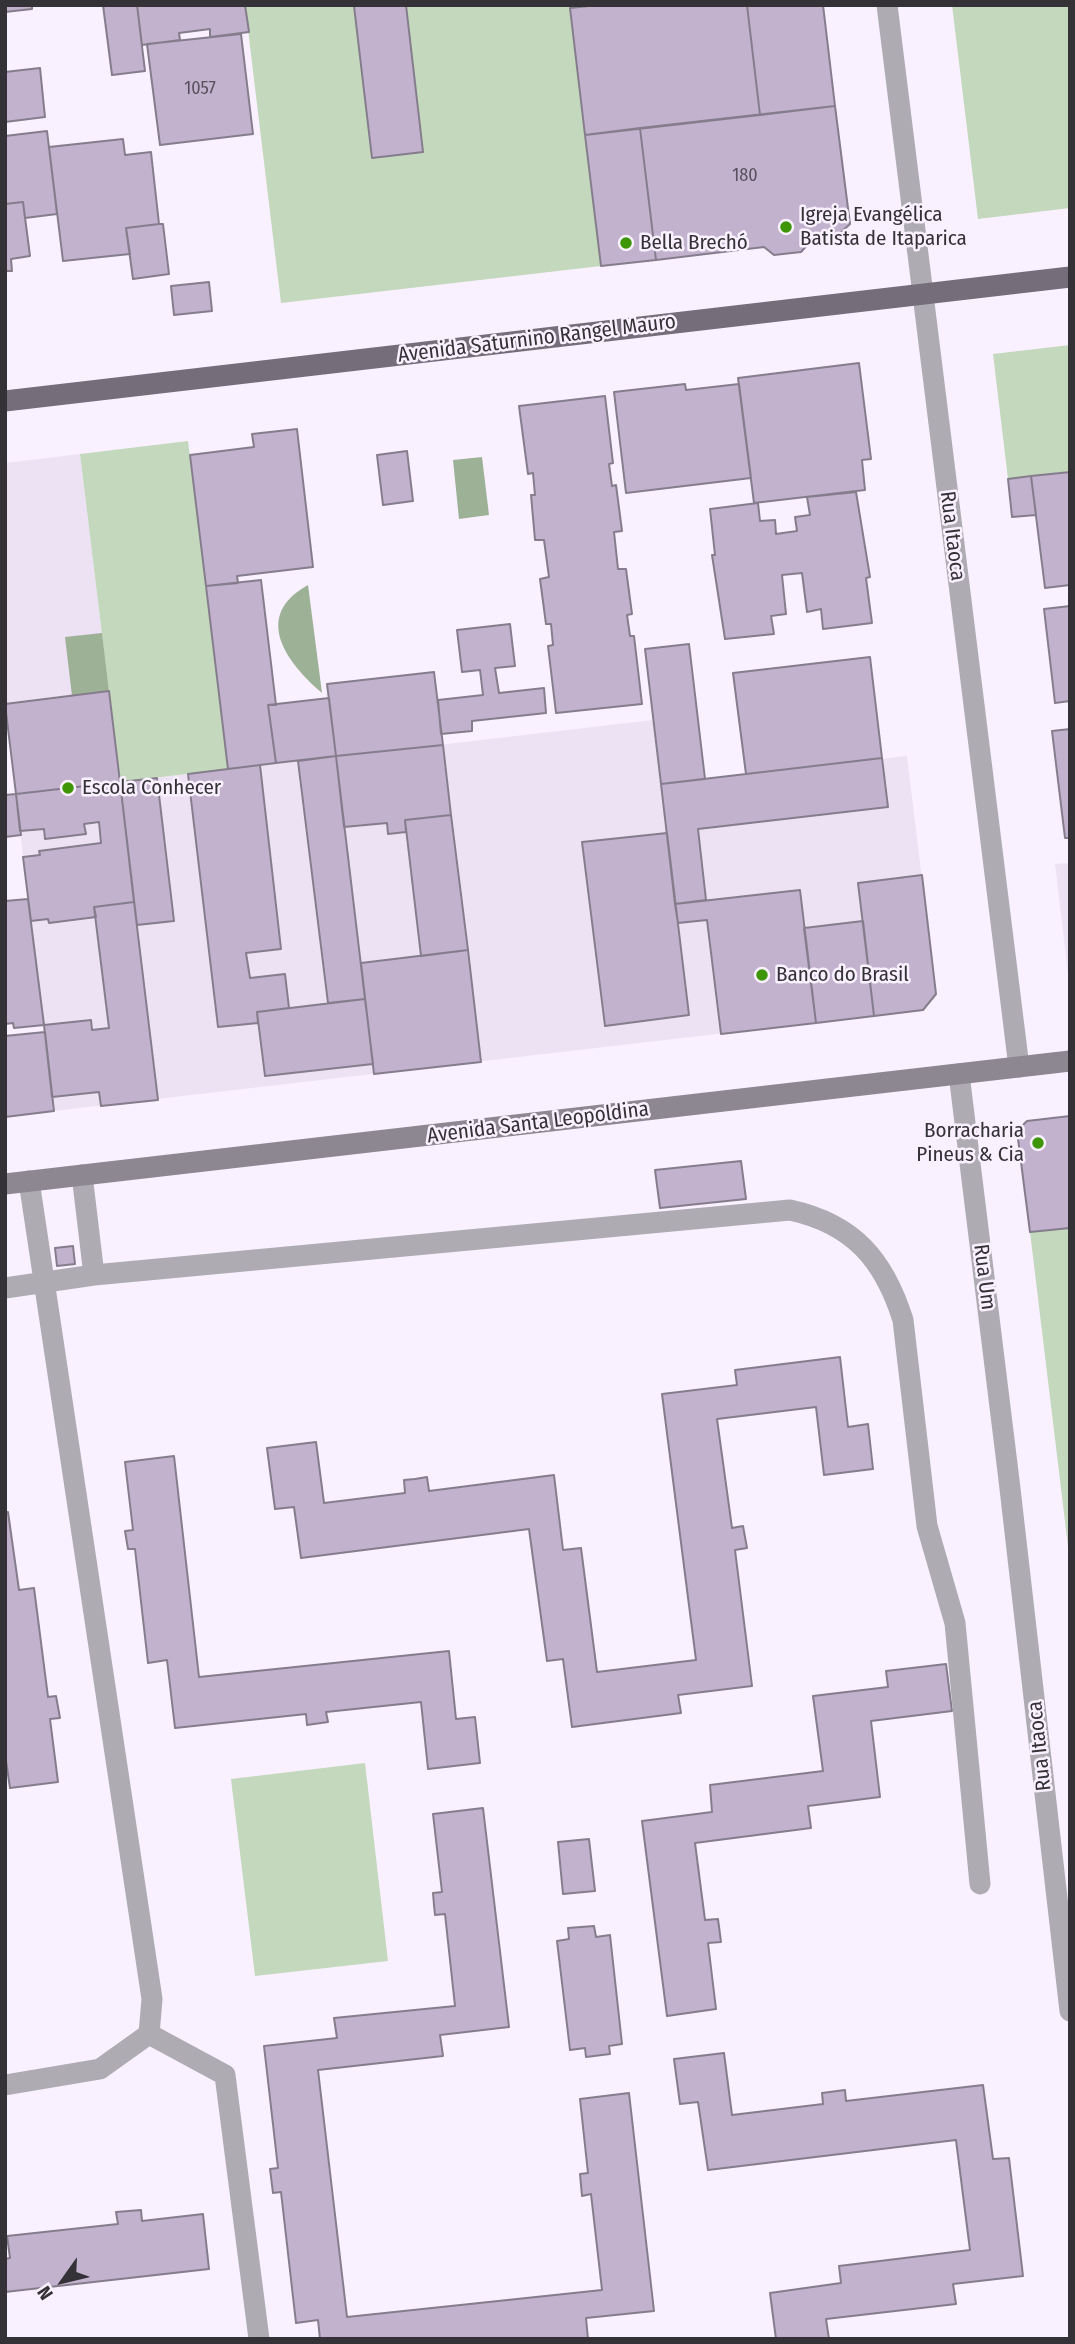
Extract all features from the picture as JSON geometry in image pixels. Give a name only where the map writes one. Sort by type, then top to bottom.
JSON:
[{"type":"main road","name":"Avenida Saturnino Rangel Mauro","points":[[5,401],[1070,278]]},
{"type":"street","name":"Rua Itaoca","points":[[887,5],[1019,1067]]},
{"type":"street","name":"Avenida Santa Leopoldina","points":[[5,1184],[1070,1061]]},
{"type":"street","name":"Rua Um","points":[[959,1074],[1009,1480]]},
{"type":"street","points":[[82,1175],[94,1275]]},
{"type":"street","points":[[5,2085],[100,2069],[149,2034],[152,1999],[29,1181]]},
{"type":"street","points":[[5,1287],[94,1275],[790,1210],[813,1215],[833,1225],[870,1253],[895,1294],[903,1320],[927,1526],[954,1623],[981,1884]]},
{"type":"street","name":"Rua Itaoca","points":[[1009,1480],[1070,2011]]},
{"type":"street","points":[[149,2034],[225,2075],[259,2339]]},
{"type":"shaded area","points":[[245,5],[570,5],[601,266],[281,303]]},
{"type":"shaded area","points":[[952,5],[1070,5],[1070,208],[978,219]]},
{"type":"shaded area","points":[[1070,345],[1070,471],[1008,479],[993,354]]},
{"type":"shaded area","points":[[188,441],[228,769],[120,782],[80,454]]},
{"type":"shaded area","points":[[80,454],[120,782],[653,720],[661,783],[907,756],[936,994],[923,1010],[54,1111],[5,707],[5,463]]},
{"type":"shaded area","points":[[482,457],[489,515],[459,519],[453,460]]},
{"type":"shaded area","points":[[308,585],[322,693],[287,653],[280,639],[278,625],[282,611],[291,597]]},
{"type":"shaded area","points":[[102,633],[109,691],[72,696],[65,637]]},
{"type":"shaded area","points":[[1070,863],[1070,991],[1055,864]]},
{"type":"shaded area","points":[[1070,1228],[1070,1563],[1030,1232]]},
{"type":"shaded area","points":[[365,1763],[388,1961],[255,1976],[231,1779]]},
{"type":"building","points":[[5,5],[32,5],[32,9],[5,12]]},
{"type":"building","points":[[103,5],[137,5],[145,71],[112,75]]},
{"type":"building","points":[[137,5],[245,5],[249,32],[210,37],[210,29],[179,33],[180,40],[142,45]]},
{"type":"building","points":[[406,5],[423,152],[372,158],[354,6]]},
{"type":"building","points":[[598,5],[747,5],[760,115],[585,135],[570,8]]},
{"type":"building","points":[[747,5],[823,5],[835,106],[760,115]]},
{"type":"building","points":[[241,34],[253,134],[160,145],[147,44]]},
{"type":"building","points":[[40,68],[45,117],[5,122],[5,72]]},
{"type":"building","points":[[835,106],[850,224],[833,240],[809,243],[801,252],[774,255],[764,247],[656,260],[640,128]]},
{"type":"building","points":[[640,128],[656,260],[601,266],[585,135]]},
{"type":"building","points":[[47,131],[57,214],[25,218],[23,202],[5,204],[5,136]]},
{"type":"building","points":[[123,139],[125,155],[151,152],[159,224],[126,228],[130,254],[63,261],[49,147]]},
{"type":"building","points":[[23,202],[30,256],[11,259],[12,271],[5,271],[5,204]]},
{"type":"building","points":[[163,224],[169,274],[133,279],[126,228]]},
{"type":"building","points":[[209,282],[212,311],[174,315],[171,286]]},
{"type":"building","points":[[859,363],[871,459],[862,460],[865,490],[754,503],[738,378]]},
{"type":"building","points":[[685,384],[686,390],[739,384],[751,478],[626,493],[614,392]]},
{"type":"building","points":[[605,396],[613,463],[609,464],[612,486],[616,485],[622,531],[614,532],[618,569],[626,569],[632,614],[627,615],[630,636],[634,636],[642,704],[556,713],[548,646],[553,645],[551,624],[546,624],[540,579],[549,577],[544,540],[535,540],[531,495],[535,495],[533,473],[528,474],[519,406]]},
{"type":"building","points":[[297,429],[313,567],[237,576],[238,583],[206,586],[190,455],[254,447],[252,434]]},
{"type":"building","points":[[407,451],[413,501],[383,505],[377,455]]},
{"type":"building","points":[[1070,472],[1070,585],[1045,588],[1031,476]]},
{"type":"building","points":[[1031,476],[1036,515],[1012,517],[1008,479]]},
{"type":"building","points":[[856,492],[870,577],[866,578],[872,623],[823,629],[821,609],[807,612],[802,573],[782,575],[786,614],[771,616],[774,634],[725,639],[712,555],[715,555],[710,509],[758,503],[760,521],[775,520],[776,534],[797,531],[795,517],[810,515],[807,497]]},
{"type":"building","points":[[261,580],[276,705],[268,705],[276,763],[228,769],[206,586]]},
{"type":"building","points":[[1070,606],[1070,701],[1055,703],[1044,609]]},
{"type":"building","points":[[510,624],[515,666],[495,668],[499,693],[544,688],[546,713],[472,721],[472,731],[441,734],[438,700],[483,695],[480,670],[462,672],[457,630]]},
{"type":"building","points":[[689,644],[705,779],[661,784],[645,649]]},
{"type":"building","points":[[870,657],[882,758],[746,774],[733,673]]},
{"type":"building","points":[[434,672],[443,745],[336,756],[327,684]]},
{"type":"building","points":[[109,691],[120,782],[16,794],[5,704]]},
{"type":"building","points":[[329,698],[336,756],[276,763],[268,705]]},
{"type":"building","points":[[1070,729],[1070,838],[1065,838],[1052,731]]},
{"type":"building","points":[[443,745],[451,815],[405,820],[406,832],[388,834],[387,823],[344,827],[336,756]]},
{"type":"building","points":[[336,756],[365,999],[328,1003],[298,761]]},
{"type":"building","points":[[882,758],[888,807],[698,829],[706,900],[675,904],[661,784]]},
{"type":"building","points":[[260,765],[281,949],[246,953],[250,978],[285,974],[289,1008],[257,1012],[258,1023],[218,1027],[188,774]]},
{"type":"building","points":[[157,778],[174,921],[137,925],[120,782]]},
{"type":"building","points":[[120,782],[134,902],[94,907],[96,917],[49,923],[48,919],[31,921],[23,857],[40,855],[39,851],[101,843],[99,822],[84,824],[86,834],[45,839],[44,829],[20,831],[16,794]]},
{"type":"building","points":[[16,794],[21,835],[5,837],[5,795]]},
{"type":"building","points":[[451,815],[468,950],[421,956],[405,820]]},
{"type":"building","points":[[667,833],[689,1015],[605,1026],[582,842]]},
{"type":"building","points":[[922,875],[936,994],[923,1010],[874,1016],[858,883]]},
{"type":"building","name":"Banco do Brasil","points":[[800,890],[816,1023],[721,1034],[707,920],[678,923],[675,904]]},
{"type":"building","points":[[28,899],[44,1025],[14,1028],[13,1023],[5,1024],[5,901]]},
{"type":"building","points":[[134,902],[158,1100],[101,1106],[99,1092],[52,1097],[44,1025],[91,1020],[92,1030],[109,1028],[94,907]]},
{"type":"building","points":[[863,921],[874,1016],[816,1023],[804,928]]},
{"type":"building","points":[[468,950],[481,1062],[374,1074],[361,963]]},
{"type":"building","points":[[365,999],[373,1064],[265,1076],[257,1012]]},
{"type":"building","points":[[45,1032],[54,1111],[5,1117],[5,1036]]},
{"type":"building","points":[[1070,1116],[1070,1228],[1030,1232],[1017,1131],[1027,1121]]},
{"type":"building","points":[[741,1161],[746,1199],[660,1208],[655,1170]]},
{"type":"building","points":[[73,1246],[75,1264],[57,1266],[55,1248]]},
{"type":"building","points":[[840,1357],[848,1427],[868,1424],[873,1469],[824,1475],[816,1407],[717,1419],[732,1528],[743,1526],[747,1548],[735,1550],[752,1686],[678,1695],[681,1713],[572,1727],[563,1659],[547,1661],[529,1529],[301,1558],[294,1507],[275,1509],[267,1448],[316,1442],[324,1503],[405,1493],[404,1480],[427,1477],[429,1491],[554,1475],[563,1550],[581,1548],[597,1672],[696,1660],[662,1394],[737,1385],[735,1370]]},
{"type":"building","points":[[174,1456],[199,1677],[449,1651],[456,1719],[475,1717],[480,1763],[428,1769],[421,1702],[326,1712],[328,1722],[307,1725],[306,1714],[175,1728],[167,1660],[148,1663],[135,1549],[128,1549],[125,1531],[133,1530],[125,1462]]},
{"type":"building","points":[[8,1512],[19,1590],[34,1588],[48,1697],[56,1696],[60,1718],[50,1719],[58,1782],[10,1788],[5,1754],[5,1513]]},
{"type":"building","points":[[946,1664],[952,1711],[871,1721],[880,1797],[808,1806],[811,1828],[695,1843],[705,1920],[718,1919],[721,1942],[708,1943],[716,2009],[667,2016],[642,1821],[712,1812],[710,1785],[823,1771],[813,1696],[888,1687],[886,1671]]},
{"type":"building","points":[[483,1808],[509,2027],[440,2035],[443,2056],[318,2070],[347,2317],[602,2290],[591,2194],[582,2196],[580,2174],[588,2173],[580,2099],[629,2093],[654,2311],[586,2318],[588,2339],[320,2339],[318,2320],[296,2323],[281,2192],[273,2193],[270,2169],[278,2168],[264,2046],[337,2038],[334,2018],[455,2006],[445,1914],[435,1915],[433,1893],[442,1892],[433,1814]]},
{"type":"building","points":[[589,1839],[595,1891],[563,1894],[558,1842]]},
{"type":"building","points":[[594,1926],[596,1937],[610,1935],[622,2044],[609,2046],[610,2054],[586,2057],[585,2048],[570,2050],[557,1941],[569,1939],[568,1928]]},
{"type":"building","points":[[724,2053],[732,2115],[823,2104],[822,2093],[845,2090],[846,2101],[983,2085],[993,2159],[1009,2158],[1023,2276],[953,2284],[956,2304],[826,2319],[829,2339],[776,2339],[770,2293],[841,2283],[839,2266],[970,2250],[956,2140],[708,2170],[698,2102],[680,2104],[674,2059]]},
{"type":"building","points":[[141,2210],[142,2221],[203,2214],[209,2269],[5,2292],[5,2259],[10,2258],[7,2236],[118,2224],[116,2212]]},
{"type":"place","name":"Igreja Evangélica Batista de Itaparica","points":[[786,227]]},
{"type":"place","name":"Bella Brechó","points":[[626,243]]},
{"type":"place","name":"Escola Conhecer","points":[[68,788]]},
{"type":"place","name":"Banco do Brasil","points":[[762,975]]},
{"type":"place","name":"Borracharia Pineus & Cia","points":[[1038,1143]]}]
